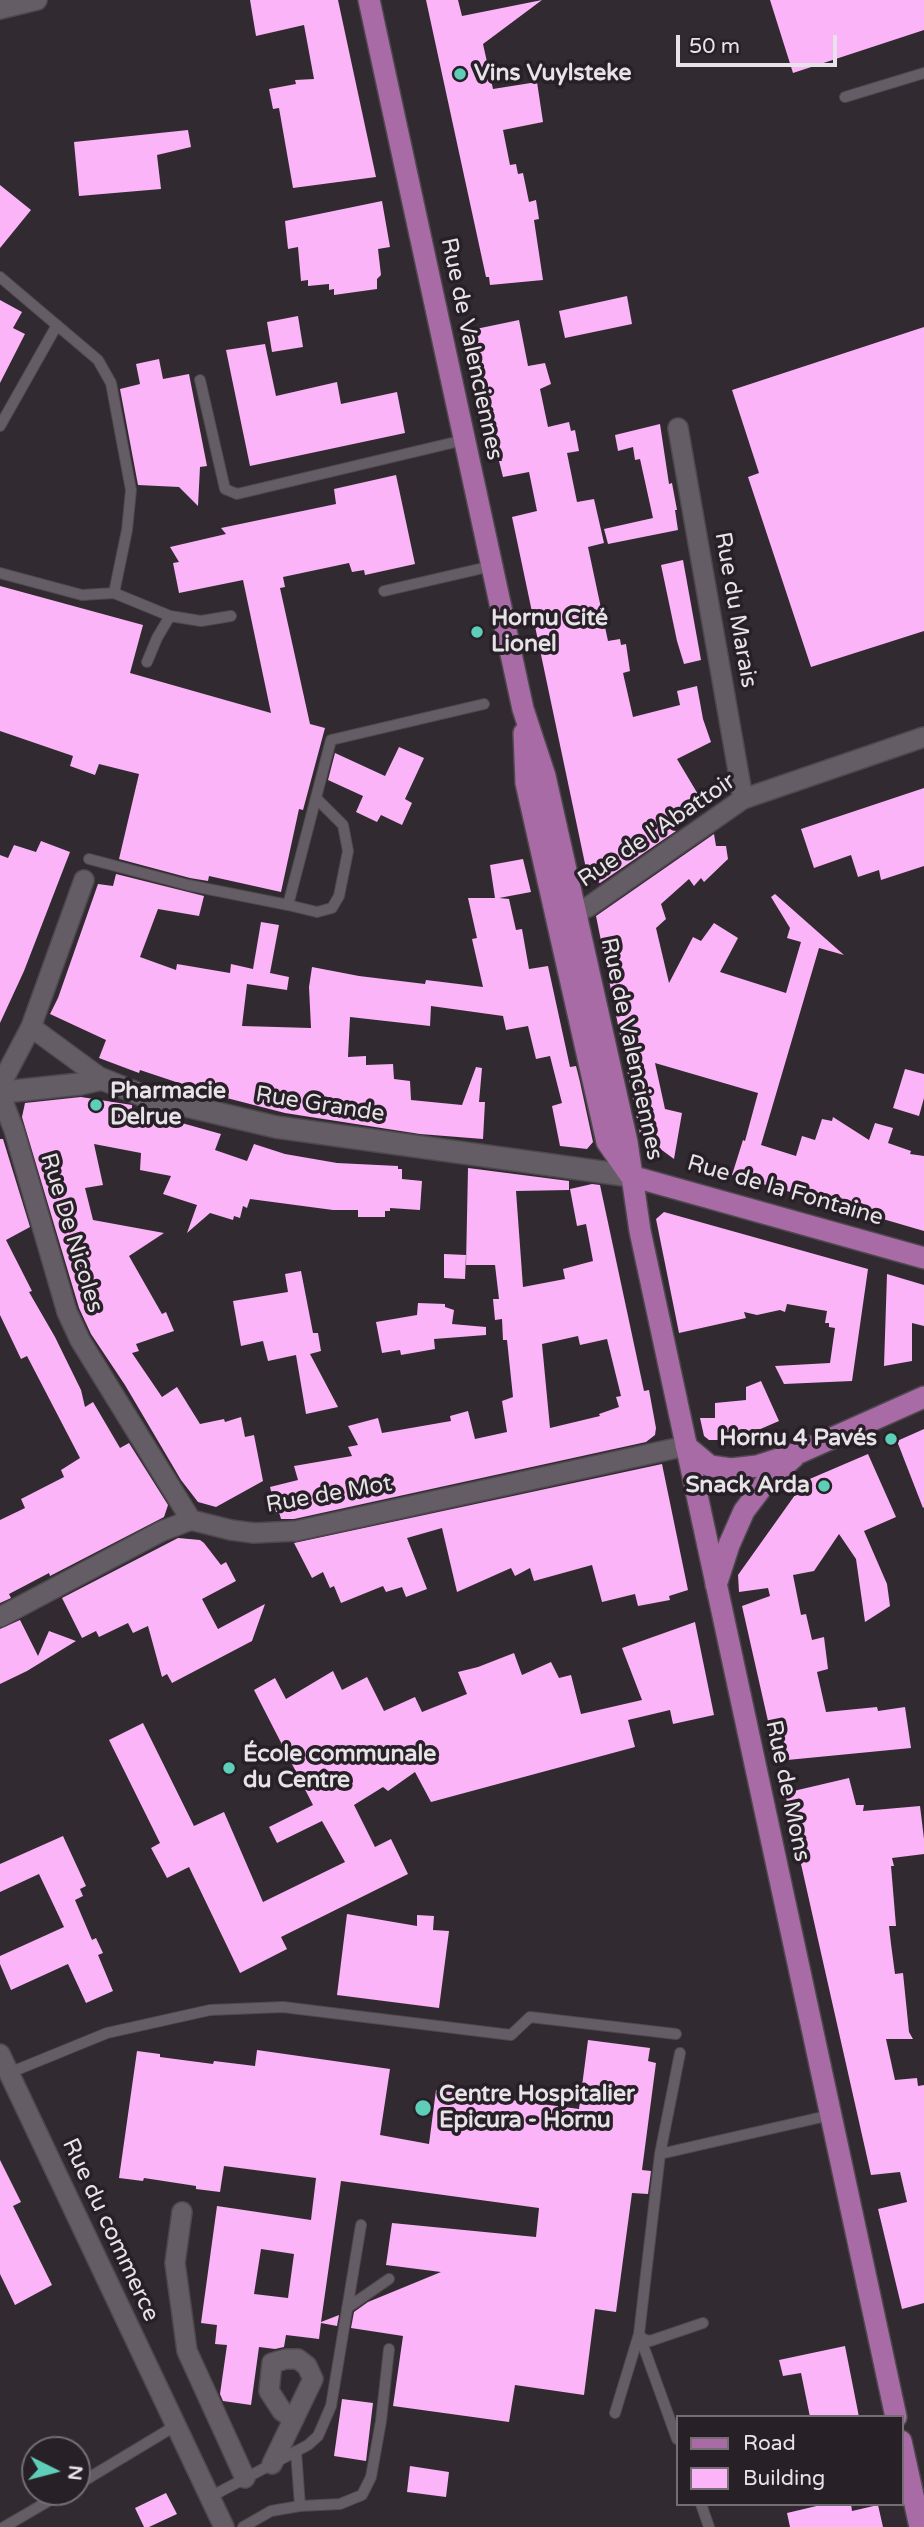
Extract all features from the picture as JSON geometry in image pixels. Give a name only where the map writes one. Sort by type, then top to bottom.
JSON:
[{"type":"main road","name":"Rue de Valenciennes","points":[[369,0],[523,709],[545,776],[627,1142],[631,1176]]},
{"type":"main road","name":"Rue de Valenciennes","points":[[523,709],[526,783],[607,1142],[631,1176]]},
{"type":"main road","name":"Rue de la Fontaine","points":[[631,1176],[924,1258]]},
{"type":"main road","name":"Rue de Mons","points":[[631,1176],[640,1231],[716,1587],[896,2415]]},
{"type":"main road","points":[[686,1446],[710,1466],[731,1469],[757,1466],[801,1452],[924,1397]]},
{"type":"main road","points":[[716,1587],[729,1545],[744,1511],[766,1482],[801,1452]]},
{"type":"main road","points":[[903,2450],[920,2527]]},
{"type":"street","points":[[0,9],[37,0]]},
{"type":"street","name":"Rue du Marais","points":[[678,428],[743,799]]},
{"type":"street","name":"Rue de l'Abattoir","points":[[576,912],[588,907],[743,799],[924,737]]},
{"type":"street","points":[[537,830],[549,844],[563,895],[576,912]]},
{"type":"street","points":[[84,880],[31,1027],[2,1091],[67,1086],[102,1079]]},
{"type":"street","points":[[31,1027],[102,1079]]},
{"type":"street","name":"Rue Grande","points":[[102,1079],[144,1096],[276,1127],[631,1176]]},
{"type":"street","name":"Rue De Nicoles","points":[[2,1091],[55,1276],[76,1331],[191,1520]]},
{"type":"street","name":"Rue de Mot","points":[[191,1520],[242,1531],[296,1531],[686,1446]]},
{"type":"street","points":[[0,1617],[162,1531],[191,1520]]},
{"type":"street","name":"Rue du commerce","points":[[0,2054],[176,2426]]},
{"type":"street","points":[[183,2212],[175,2263],[187,2351],[245,2478]]},
{"type":"street","points":[[272,2464],[294,2420]]},
{"type":"street","points":[[176,2426],[224,2527]]},
{"type":"lane","points":[[845,97],[924,73]]},
{"type":"lane","points":[[0,277],[98,360],[111,383],[131,490],[127,530],[114,593]]},
{"type":"lane","points":[[0,426],[57,325]]},
{"type":"lane","points":[[200,380],[225,489],[237,494],[464,439]]},
{"type":"lane","points":[[383,591],[492,566]]},
{"type":"lane","points":[[0,573],[82,595],[114,593],[170,616],[201,621],[231,616]]},
{"type":"lane","points":[[147,662],[170,616]]},
{"type":"lane","points":[[288,905],[331,740],[484,704]]},
{"type":"lane","points":[[89,859],[188,885],[317,912],[332,908],[338,895],[348,851],[343,825],[316,798]]},
{"type":"lane","points":[[9,2073],[107,2033],[210,2010],[283,2007],[511,2035],[530,2017],[676,2034]]},
{"type":"lane","points":[[615,2413],[639,2334],[660,2154],[680,2053]]},
{"type":"lane","points":[[660,2154],[831,2115]]},
{"type":"lane","points":[[210,2497],[296,2451],[318,2436],[331,2406],[361,2225]]},
{"type":"lane","points":[[347,2308],[389,2279]]},
{"type":"lane","points":[[639,2334],[650,2341],[703,2323]]},
{"type":"lane","points":[[639,2334],[676,2437]]},
{"type":"lane","points":[[243,2527],[271,2511],[300,2505],[340,2504],[362,2495],[371,2477],[381,2421],[389,2349]]},
{"type":"lane","points":[[91,2477],[176,2426]]},
{"type":"lane","points":[[296,2451],[300,2505]]},
{"type":"lane","points":[[4,2527],[40,2506]]},
{"type":"lane","points":[[702,2506],[709,2527]]},
{"type":"building","points":[[250,0],[338,0],[376,177],[293,188],[279,108],[273,109],[269,89],[296,84],[295,80],[314,79],[304,25],[256,36]]},
{"type":"building","points":[[426,0],[458,0],[462,16],[542,0],[483,44],[493,89],[537,82],[543,122],[503,130],[510,165],[516,164],[518,174],[523,173],[529,202],[536,200],[539,219],[534,220],[543,280],[490,285],[489,277],[486,277]]},
{"type":"building","points":[[770,0],[924,0],[924,30],[793,73]]},
{"type":"building","points":[[188,130],[191,147],[157,155],[161,189],[79,196],[74,142]]},
{"type":"building","points":[[0,185],[31,210],[0,248]]},
{"type":"building","points":[[382,201],[390,247],[378,249],[381,275],[377,279],[377,289],[334,295],[334,289],[329,290],[329,284],[308,286],[308,280],[301,281],[298,247],[288,249],[285,221]]},
{"type":"building","points":[[627,296],[632,324],[565,338],[559,311]]},
{"type":"building","points":[[0,300],[22,312],[13,328],[25,334],[0,383]]},
{"type":"building","points":[[298,316],[303,347],[272,352],[267,322]]},
{"type":"building","points":[[519,320],[528,366],[545,363],[551,384],[540,389],[548,427],[569,422],[571,431],[575,430],[579,451],[567,453],[577,502],[594,499],[604,543],[588,547],[608,641],[620,639],[621,645],[626,644],[630,671],[623,673],[633,717],[680,705],[677,691],[697,686],[703,719],[711,742],[677,759],[705,806],[672,830],[676,831],[600,883],[588,878],[512,517],[537,511],[529,472],[503,477],[499,461],[502,461],[496,445],[471,330]]},
{"type":"building","points":[[924,327],[924,631],[811,667],[748,477],[759,473],[732,390]]},
{"type":"building","points":[[265,344],[276,396],[337,382],[341,404],[397,392],[405,433],[250,466],[226,350]]},
{"type":"building","points":[[159,359],[163,379],[189,374],[207,466],[200,467],[198,506],[179,487],[138,485],[120,389],[140,384],[136,364]]},
{"type":"building","points":[[660,424],[669,484],[672,483],[677,510],[678,530],[608,544],[604,529],[653,518],[640,459],[635,460],[633,447],[618,451],[615,435]]},
{"type":"building","points":[[396,475],[415,564],[365,575],[364,570],[352,572],[349,563],[283,577],[285,587],[280,588],[310,724],[325,728],[303,810],[299,809],[281,892],[209,876],[208,881],[190,878],[119,859],[139,774],[99,764],[95,775],[70,766],[73,756],[0,731],[0,586],[143,625],[130,673],[271,713],[243,580],[179,593],[173,563],[179,562],[170,547],[226,534],[221,528],[336,504],[334,489]]},
{"type":"building","points":[[683,560],[701,660],[684,664],[661,565]]},
{"type":"building","points":[[399,747],[424,758],[405,799],[412,803],[402,825],[381,815],[377,822],[356,812],[363,796],[328,780],[335,753],[385,776]]},
{"type":"building","points":[[924,788],[924,866],[881,880],[879,870],[858,877],[851,855],[814,868],[801,829]]},
{"type":"building","points":[[714,834],[716,846],[726,846],[728,859],[704,882],[701,878],[694,886],[689,879],[661,904],[666,919],[656,928],[669,983],[693,937],[701,941],[714,923],[738,938],[720,972],[786,993],[801,942],[787,938],[790,928],[771,897],[775,894],[844,955],[819,948],[761,1145],[796,1156],[802,1136],[815,1140],[822,1119],[832,1121],[833,1117],[869,1140],[875,1123],[893,1128],[888,1143],[911,1151],[910,1154],[924,1156],[924,1231],[732,1175],[743,1140],[745,1141],[758,1093],[655,1063],[665,1109],[682,1113],[674,1159],[640,1134],[596,916]]},
{"type":"building","points":[[41,841],[70,852],[24,971],[0,1023],[0,855],[8,858],[14,845],[36,852]]},
{"type":"building","points":[[523,859],[531,892],[499,898],[509,899],[516,930],[522,929],[529,969],[548,966],[570,1067],[576,1066],[593,1142],[587,1149],[560,1146],[552,1106],[562,1103],[550,1056],[536,1059],[528,1026],[506,1030],[503,1016],[431,1006],[430,1026],[350,1017],[348,1057],[366,1056],[366,1065],[393,1064],[394,1079],[410,1081],[411,1100],[462,1105],[476,1067],[482,1068],[479,1102],[485,1102],[483,1139],[420,1134],[285,1113],[215,1095],[140,1070],[139,1073],[99,1058],[106,1040],[50,1014],[98,884],[113,886],[116,874],[204,896],[199,916],[158,909],[140,957],[176,970],[177,964],[230,973],[231,964],[253,969],[261,922],[279,925],[270,973],[289,977],[287,990],[247,984],[242,1026],[311,1028],[309,987],[312,967],[425,984],[426,980],[483,987],[472,939],[477,938],[468,898],[495,898],[490,865]]},
{"type":"building","points":[[905,1069],[924,1074],[924,1098],[919,1116],[893,1108]]},
{"type":"building","points":[[81,1097],[132,1105],[132,1109],[221,1134],[215,1150],[247,1161],[254,1144],[285,1154],[337,1163],[398,1166],[398,1169],[402,1169],[402,1179],[422,1181],[420,1210],[390,1208],[390,1211],[385,1211],[385,1217],[358,1217],[358,1210],[333,1210],[250,1199],[247,1208],[243,1206],[240,1218],[234,1216],[233,1220],[210,1213],[187,1233],[197,1205],[163,1194],[171,1176],[140,1170],[141,1153],[94,1144],[103,1185],[85,1188],[93,1220],[164,1233],[129,1256],[162,1314],[166,1312],[174,1331],[136,1344],[139,1351],[132,1353],[162,1397],[177,1387],[200,1424],[224,1419],[225,1422],[241,1417],[245,1437],[254,1435],[263,1481],[216,1507],[198,1502],[181,1480],[125,1385],[91,1334],[79,1308],[22,1117],[25,1103]]},
{"type":"building","points":[[0,1139],[3,1139],[30,1227],[6,1240],[32,1291],[29,1292],[81,1390],[85,1407],[93,1402],[120,1448],[129,1443],[168,1505],[164,1517],[50,1576],[49,1573],[9,1594],[11,1598],[0,1603],[0,1520],[25,1508],[21,1499],[64,1477],[61,1470],[80,1458],[27,1356],[21,1359],[0,1315]]},
{"type":"building","points":[[468,1168],[569,1181],[569,1190],[516,1191],[523,1287],[565,1279],[563,1269],[593,1261],[586,1224],[577,1226],[570,1189],[600,1185],[644,1391],[649,1390],[655,1435],[646,1442],[294,1519],[281,1519],[279,1512],[276,1512],[270,1487],[298,1480],[294,1466],[352,1456],[348,1447],[358,1445],[348,1426],[378,1418],[382,1433],[451,1421],[450,1416],[468,1411],[475,1439],[507,1432],[502,1401],[513,1397],[507,1340],[503,1340],[502,1319],[495,1320],[493,1299],[499,1299],[495,1265],[466,1265]],"holes":[[[578,1336],[580,1345],[607,1339],[621,1396],[616,1397],[619,1407],[599,1414],[600,1416],[550,1428],[542,1344]]]},
{"type":"building","points":[[664,1212],[868,1269],[852,1381],[784,1384],[775,1366],[830,1363],[835,1328],[825,1323],[827,1311],[787,1304],[785,1312],[780,1310],[757,1315],[744,1312],[746,1318],[679,1333],[656,1219]]},
{"type":"building","points":[[444,1254],[466,1255],[465,1279],[444,1278]]},
{"type":"building","points":[[301,1271],[313,1333],[318,1333],[321,1351],[310,1354],[338,1407],[306,1414],[296,1355],[268,1361],[263,1341],[241,1346],[233,1301],[288,1292],[285,1274]]},
{"type":"building","points":[[887,1274],[924,1285],[924,1326],[912,1323],[912,1361],[884,1366]]},
{"type":"building","points":[[418,1303],[445,1304],[445,1307],[454,1310],[452,1324],[486,1327],[486,1335],[434,1339],[435,1349],[401,1355],[400,1350],[382,1353],[376,1322],[417,1315]]},
{"type":"building","points":[[761,1381],[779,1421],[735,1440],[709,1440],[704,1436],[700,1418],[715,1418],[715,1403],[746,1400],[746,1387]]},
{"type":"building","points":[[924,1429],[924,1507],[923,1508],[897,1441]]},
{"type":"building","points":[[868,1454],[896,1517],[864,1531],[887,1584],[890,1606],[865,1622],[856,1559],[839,1534],[814,1571],[793,1575],[801,1615],[806,1614],[812,1640],[824,1637],[828,1669],[817,1672],[826,1712],[877,1707],[878,1711],[905,1707],[911,1748],[777,1761],[742,1606],[770,1596],[768,1588],[739,1592],[738,1575],[805,1481]]},
{"type":"building","points":[[662,1464],[688,1590],[669,1596],[670,1600],[638,1606],[635,1594],[602,1602],[592,1565],[534,1581],[530,1568],[515,1576],[511,1568],[457,1592],[442,1528],[407,1538],[427,1589],[406,1597],[402,1587],[386,1592],[383,1586],[341,1603],[334,1586],[330,1588],[323,1572],[312,1578],[294,1543]]},
{"type":"building","points":[[178,1538],[200,1540],[221,1565],[226,1562],[236,1581],[202,1599],[218,1629],[265,1604],[252,1641],[172,1683],[167,1674],[162,1677],[148,1626],[133,1633],[128,1623],[99,1637],[96,1631],[82,1638],[62,1598]]},
{"type":"building","points":[[20,1620],[38,1656],[49,1631],[76,1641],[0,1684],[0,1629]]},
{"type":"building","points":[[695,1622],[714,1715],[673,1724],[670,1710],[628,1720],[635,1747],[431,1802],[415,1772],[388,1791],[383,1787],[354,1805],[375,1847],[391,1839],[408,1874],[281,1937],[287,1949],[240,1973],[189,1867],[167,1878],[151,1848],[160,1843],[109,1740],[143,1723],[194,1826],[224,1812],[263,1902],[345,1862],[322,1821],[277,1843],[269,1827],[313,1805],[254,1690],[275,1678],[286,1699],[333,1671],[342,1690],[367,1677],[384,1711],[415,1697],[422,1712],[467,1694],[458,1672],[514,1653],[522,1675],[551,1662],[559,1678],[571,1675],[581,1714],[642,1700],[622,1648]]},
{"type":"building","points":[[849,1778],[856,1805],[864,1805],[863,1811],[920,1806],[924,1839],[924,1854],[892,1858],[894,1866],[891,1866],[896,1926],[889,1926],[891,1944],[895,1974],[903,1973],[909,2032],[913,2039],[886,2039],[895,2080],[917,2078],[918,2086],[924,2085],[924,2303],[902,2309],[878,2209],[907,2202],[900,2172],[871,2175],[785,1793]]},
{"type":"building","points":[[63,1836],[86,1886],[80,1889],[83,1896],[75,1900],[92,1940],[96,1938],[103,1953],[98,1955],[113,1991],[86,2003],[68,1964],[11,1990],[0,1964],[0,1956],[64,1927],[39,1874],[0,1892],[0,1864]]},
{"type":"building","points":[[347,1914],[417,1926],[417,1915],[434,1916],[433,1930],[449,1931],[439,2008],[337,1995]]},
{"type":"building","points":[[588,2040],[650,2048],[648,2061],[656,2063],[642,2170],[651,2171],[648,2194],[632,2193],[616,2312],[595,2309],[584,2395],[515,2385],[509,2422],[393,2406],[403,2336],[351,2328],[354,2312],[368,2302],[441,2272],[386,2265],[392,2223],[536,2237],[539,2208],[341,2181],[321,2322],[339,2315],[337,2326],[321,2323],[319,2339],[286,2335],[284,2347],[259,2347],[251,2405],[223,2401],[220,2394],[227,2345],[215,2344],[217,2325],[201,2323],[217,2206],[311,2220],[316,2178],[224,2166],[220,2192],[144,2178],[143,2181],[119,2178],[137,2051],[213,2064],[214,2061],[255,2066],[257,2050],[390,2069],[380,2135],[429,2144],[436,2090],[579,2109]],"holes":[[[261,2249],[294,2254],[288,2298],[254,2294]]]},
{"type":"building","points":[[0,2160],[21,2202],[13,2206],[52,2285],[15,2305],[0,2274]]},
{"type":"building","points":[[845,2346],[859,2415],[810,2415],[801,2373],[783,2376],[779,2360]]},
{"type":"building","points":[[342,2399],[373,2403],[366,2461],[334,2456]]},
{"type":"building","points":[[410,2466],[449,2472],[446,2497],[407,2492]]},
{"type":"building","points":[[166,2493],[177,2514],[144,2527],[135,2508]]},
{"type":"building","points":[[817,2506],[851,2506],[852,2511],[878,2506],[883,2527],[790,2527],[787,2513]]},
{"type":"place","name":"Vins Vuylsteke","points":[[460,74]]},
{"type":"place","name":"Hornu Cité Lionel","points":[[477,632]]},
{"type":"place","name":"Pharmacie Delrue","points":[[96,1105]]},
{"type":"place","name":"Hornu 4 Pavés","points":[[891,1439]]},
{"type":"place","name":"Snack Arda","points":[[824,1486]]},
{"type":"place","name":"École communale du Centre","points":[[229,1768]]},
{"type":"place","name":"Centre Hospitalier Epicura - Hornu","points":[[423,2108]]}]
